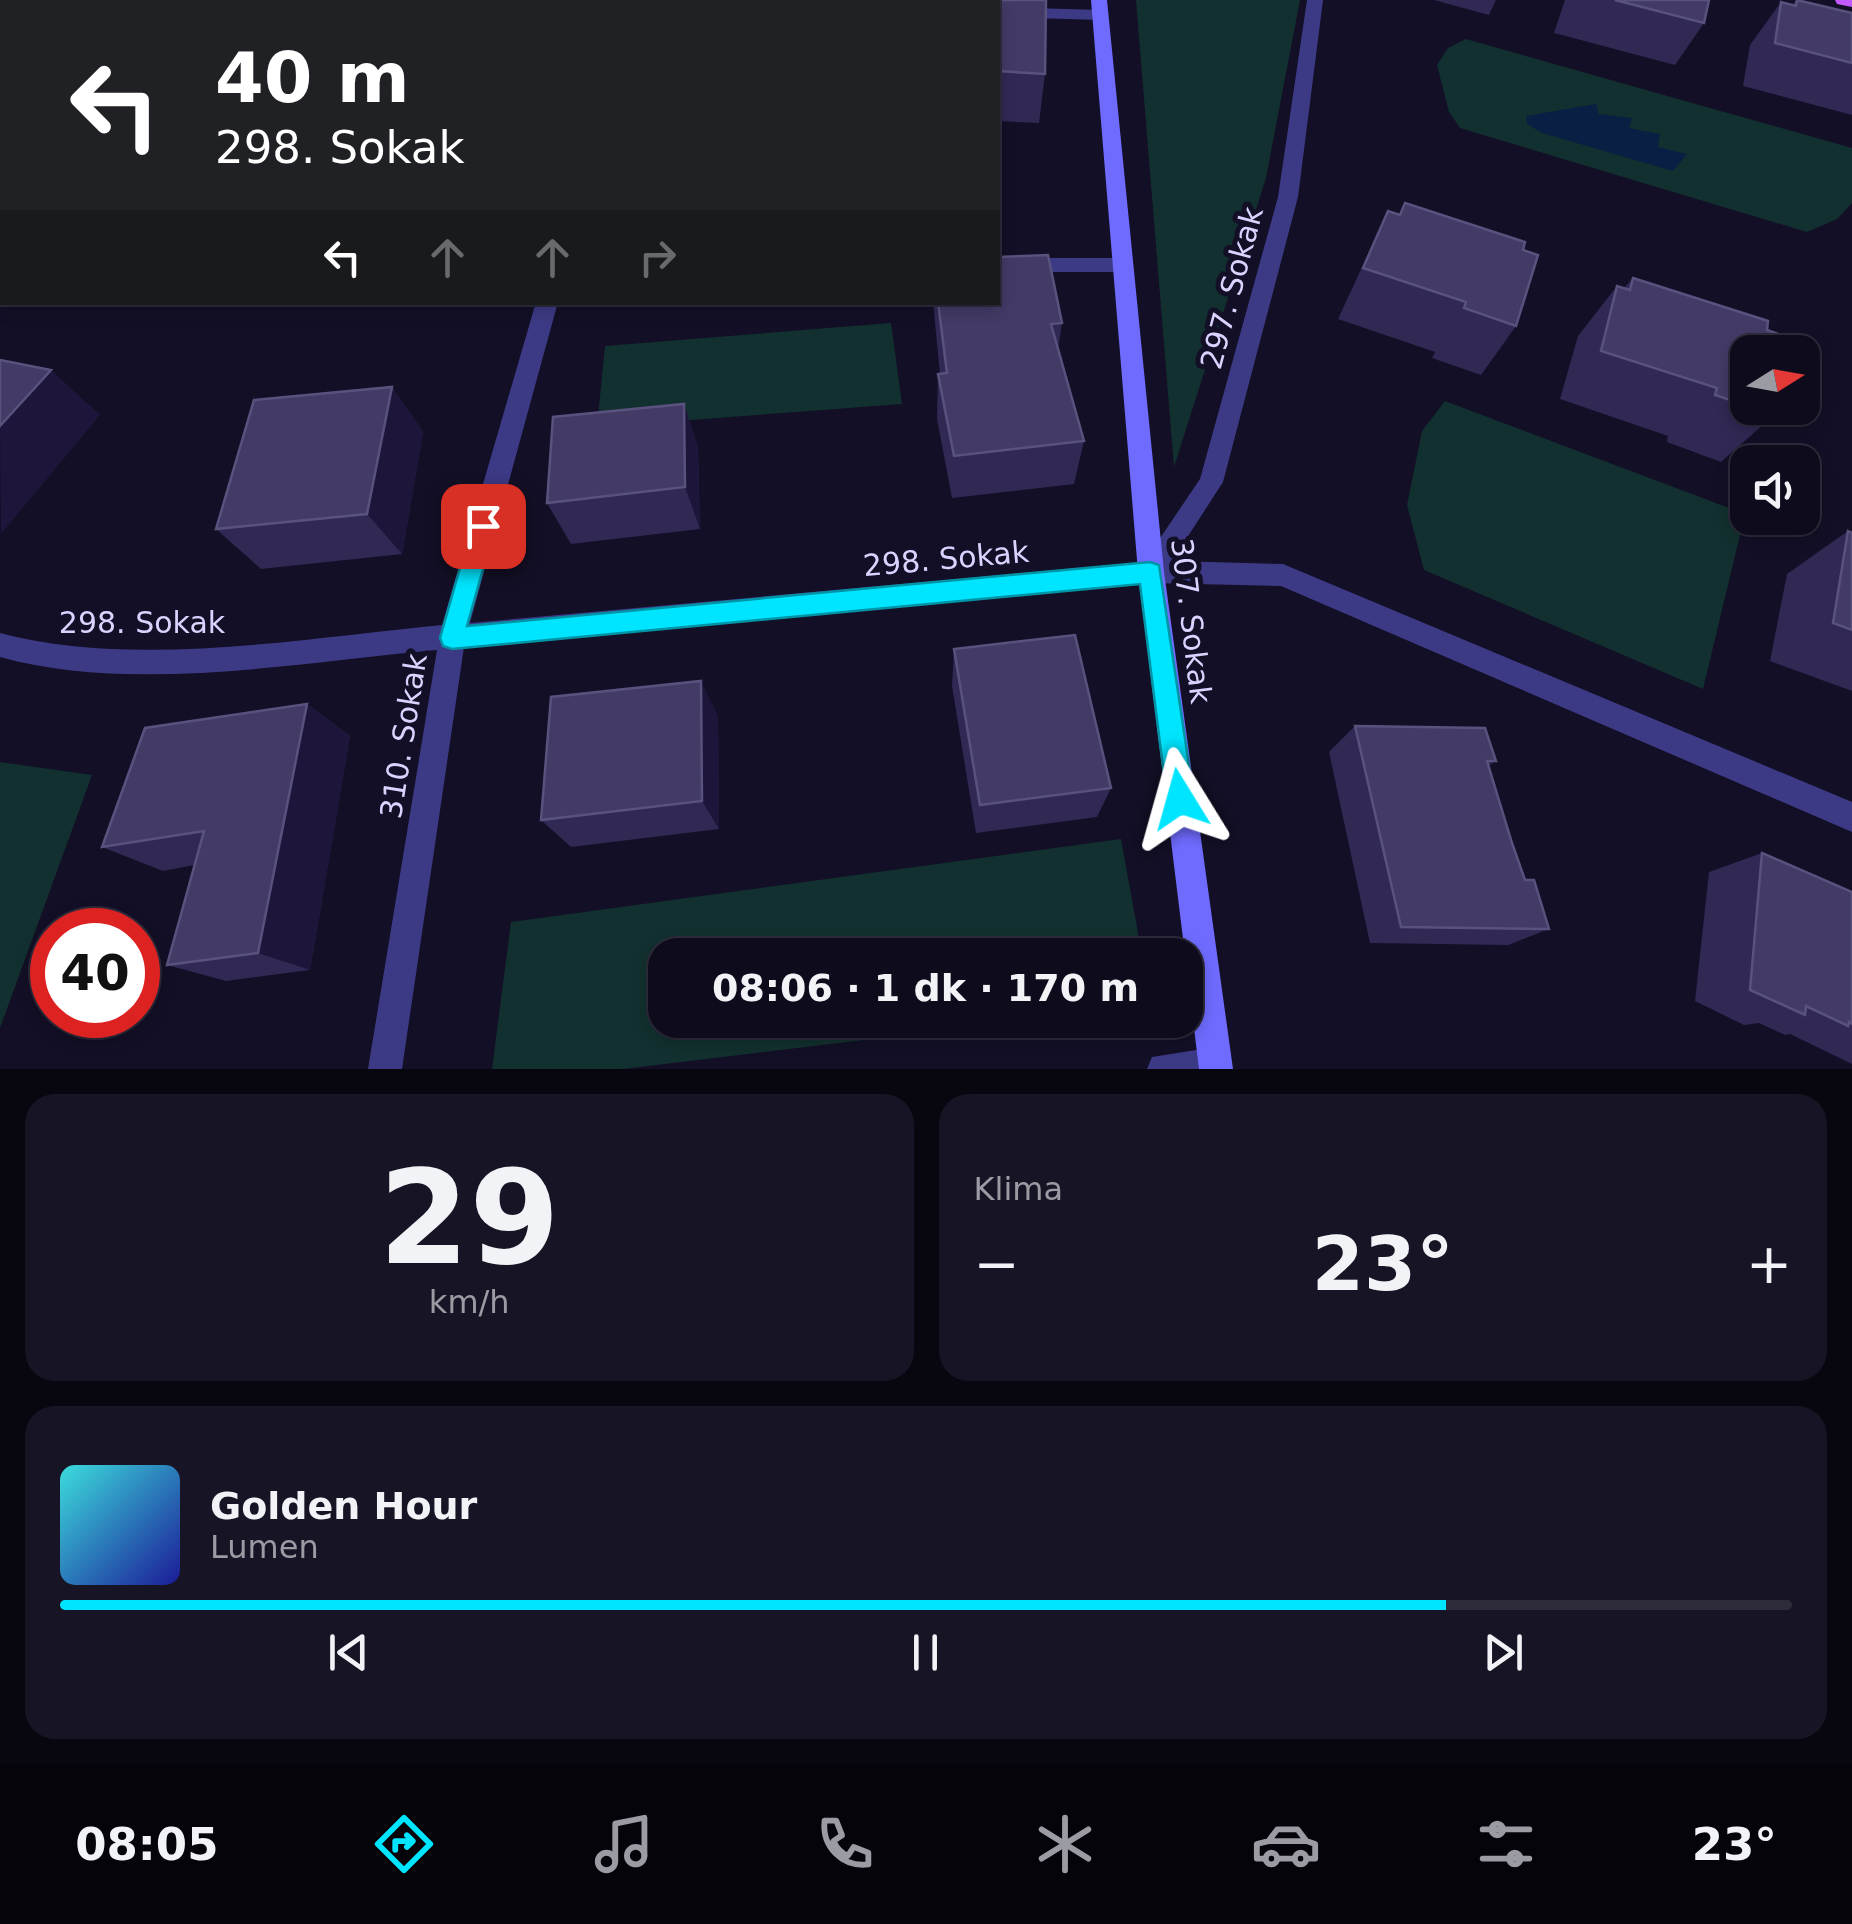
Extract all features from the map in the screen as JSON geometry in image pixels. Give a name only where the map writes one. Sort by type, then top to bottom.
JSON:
[{"type":"main road","points":[[1843,0],[1852,2]]},
{"type":"street","name":"297. Sokak","points":[[1150,572],[1211,482],[1288,197],[1315,0]]},
{"type":"street","name":"307. Sokak","points":[[1100,7],[1150,572],[1216,1066]]},
{"type":"street","points":[[1000,12],[1100,7]]},
{"type":"street","points":[[1000,265],[1122,265]]},
{"type":"street","name":"310. Sokak","points":[[385,1069],[452,638],[546,305]]},
{"type":"street","name":"298. Sokak","points":[[0,644],[33,654],[172,662],[1150,572],[1284,575],[1852,817]]},
{"type":"street","points":[[1164,1069],[1216,1066]]},
{"type":"green space","points":[[1136,0],[1300,0],[1266,178],[1174,467]]},
{"type":"green space","points":[[1466,39],[1852,148],[1852,203],[1837,219],[1807,232],[1460,128],[1449,112],[1437,65],[1448,48]]},
{"type":"green space","points":[[891,323],[902,404],[597,427],[605,346]]},
{"type":"green space","points":[[1445,401],[1730,508],[1730,535],[1740,535],[1703,689],[1424,570],[1407,505],[1422,431]]},
{"type":"green space","points":[[0,762],[92,775],[44,908],[30,908],[30,946],[0,1028]]},
{"type":"green space","points":[[1121,839],[1139,938],[648,938],[648,1038],[881,1038],[623,1069],[492,1069],[511,922]]},
{"type":"water","points":[[1596,104],[1599,114],[1632,118],[1629,128],[1660,134],[1658,147],[1687,154],[1673,171],[1542,133],[1527,124],[1526,116]]},
{"type":"building","points":[[1000,0],[1046,0],[1045,74],[1000,71]]},
{"type":"building","points":[[1615,0],[1709,0],[1704,23]]},
{"type":"building","points":[[1797,0],[1852,13],[1852,63],[1775,43],[1781,2],[1796,6]]},
{"type":"building","points":[[1405,203],[1525,242],[1523,250],[1538,255],[1516,326],[1464,308],[1466,302],[1363,268],[1388,211],[1400,215]]},
{"type":"building","points":[[1048,255],[1062,323],[1051,324],[1084,441],[954,456],[938,374],[947,373],[938,305],[1000,305],[1000,257]]},
{"type":"building","points":[[1633,278],[1768,321],[1767,330],[1781,335],[1730,335],[1730,400],[1715,395],[1717,388],[1601,351],[1617,286],[1630,290]]},
{"type":"building","points":[[0,360],[51,370],[0,426]]},
{"type":"building","points":[[392,387],[367,514],[216,529],[254,400]]},
{"type":"building","points":[[684,404],[685,487],[547,503],[553,417]]},
{"type":"building","points":[[1848,531],[1852,533],[1852,630],[1833,623]]},
{"type":"building","points":[[1075,635],[1111,788],[980,805],[954,649]]},
{"type":"building","points":[[701,681],[702,801],[541,820],[551,697]]},
{"type":"building","points":[[307,704],[258,953],[167,965],[204,831],[102,847],[145,728]]},
{"type":"building","points":[[1355,726],[1485,728],[1496,761],[1487,761],[1512,843],[1525,880],[1534,880],[1549,929],[1401,927]]},
{"type":"building","points":[[1762,853],[1852,892],[1852,1024],[1849,1022],[1848,1026],[1806,1006],[1805,1015],[1750,990]]},
{"type":"route","points":[[483,526],[452,638],[1150,572],[1180,799]]}]
